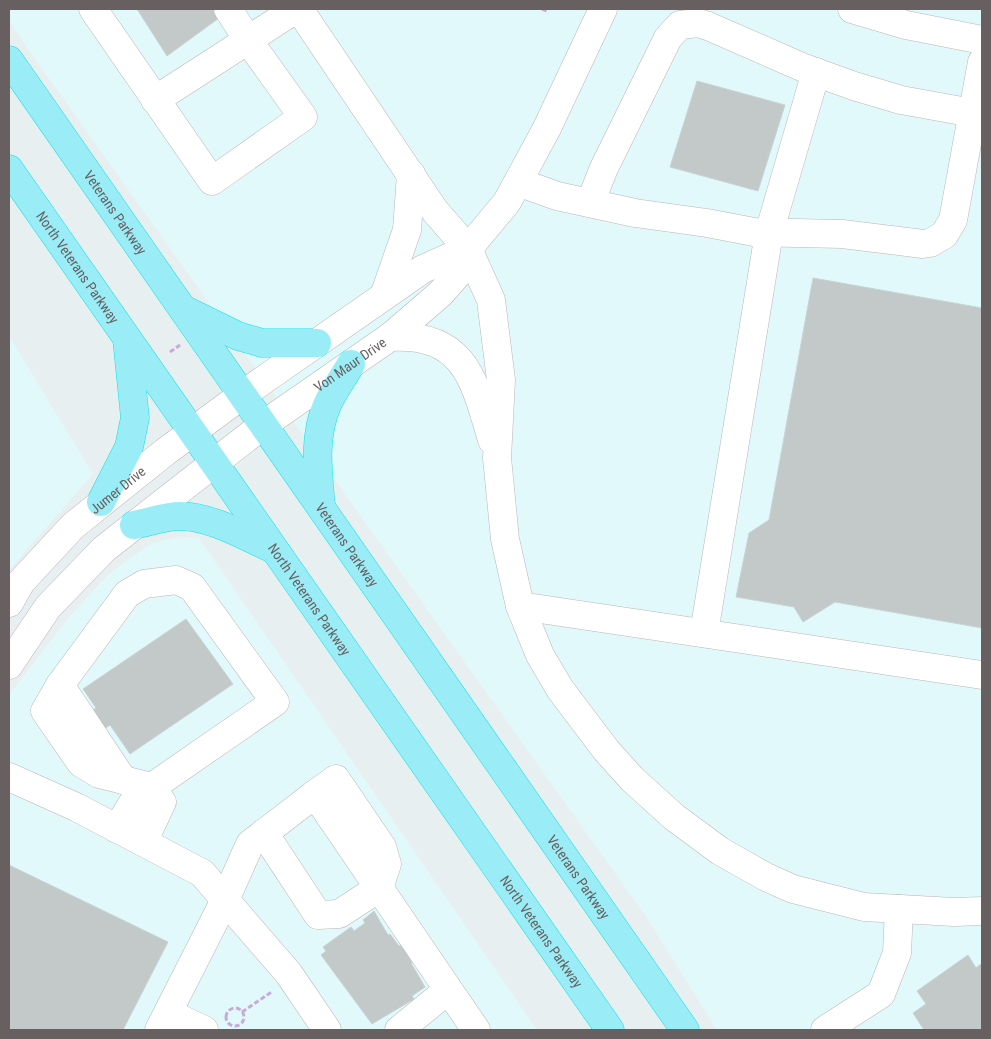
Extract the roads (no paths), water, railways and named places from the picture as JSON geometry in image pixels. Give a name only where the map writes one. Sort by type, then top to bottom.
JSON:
[{"type":"highway","name":"Veterans Parkway","points":[[9,60],[686,1030]]},
{"type":"highway","name":"North Veterans Parkway","points":[[9,169],[610,1030]]},
{"type":"highway","points":[[184,309],[238,336],[262,343],[317,343]]},
{"type":"highway","points":[[101,502],[129,447],[135,418],[127,340]]},
{"type":"highway","points":[[321,507],[316,453],[319,434],[327,405],[351,364]]},
{"type":"highway","points":[[134,525],[180,516],[203,520],[232,530],[275,550]]},
{"type":"street","points":[[93,9],[212,181],[303,117],[228,9]]},
{"type":"street","points":[[155,100],[297,9],[435,211],[468,249],[491,300],[501,380],[497,458],[505,539],[520,606],[540,655],[560,688],[606,750],[632,779],[674,817],[754,872],[793,889],[864,907],[954,912],[982,911]]},
{"type":"street","name":"Von Maur Drive","points":[[213,463],[263,425],[390,336],[440,294],[456,276],[468,249],[507,202],[547,128],[603,9]]},
{"type":"street","points":[[852,9],[906,25],[982,40]]},
{"type":"street","points":[[590,203],[604,168],[668,38],[672,31],[680,25],[690,23],[708,26],[816,72],[901,100],[973,112]]},
{"type":"street","points":[[518,182],[556,196],[635,213],[769,233],[842,234],[914,244],[930,243],[944,235],[954,220],[982,62]]},
{"type":"street","points":[[704,633],[769,233],[816,72]]},
{"type":"street","points":[[384,296],[406,230],[411,174]]},
{"type":"street","name":"Von Maur Drive","points":[[242,395],[423,269],[468,249]]},
{"type":"street","points":[[390,336],[426,339],[443,346],[459,360],[476,387],[497,458]]},
{"type":"street","name":"Jumer Drive","points":[[9,603],[21,582],[73,526],[101,502],[242,395]]},
{"type":"street","points":[[9,666],[48,607],[98,555],[213,463]]},
{"type":"street","points":[[117,829],[138,794],[152,787],[275,702],[192,587],[176,580],[144,584],[127,594],[60,685],[44,711],[81,763],[99,774],[152,787],[162,802],[143,842]]},
{"type":"street","points":[[520,606],[982,675]]},
{"type":"street","points":[[9,778],[76,807],[202,872],[292,978],[327,1030]]},
{"type":"street","points":[[204,1030],[164,1022],[226,898],[250,844],[264,832],[336,778],[382,847],[387,864],[379,888],[339,914],[318,915],[264,832]]},
{"type":"street","points":[[379,888],[476,1030]]},
{"type":"street","points":[[825,1030],[881,994],[897,953],[899,909]]},
{"type":"street","points":[[398,1030],[448,990]]}]
